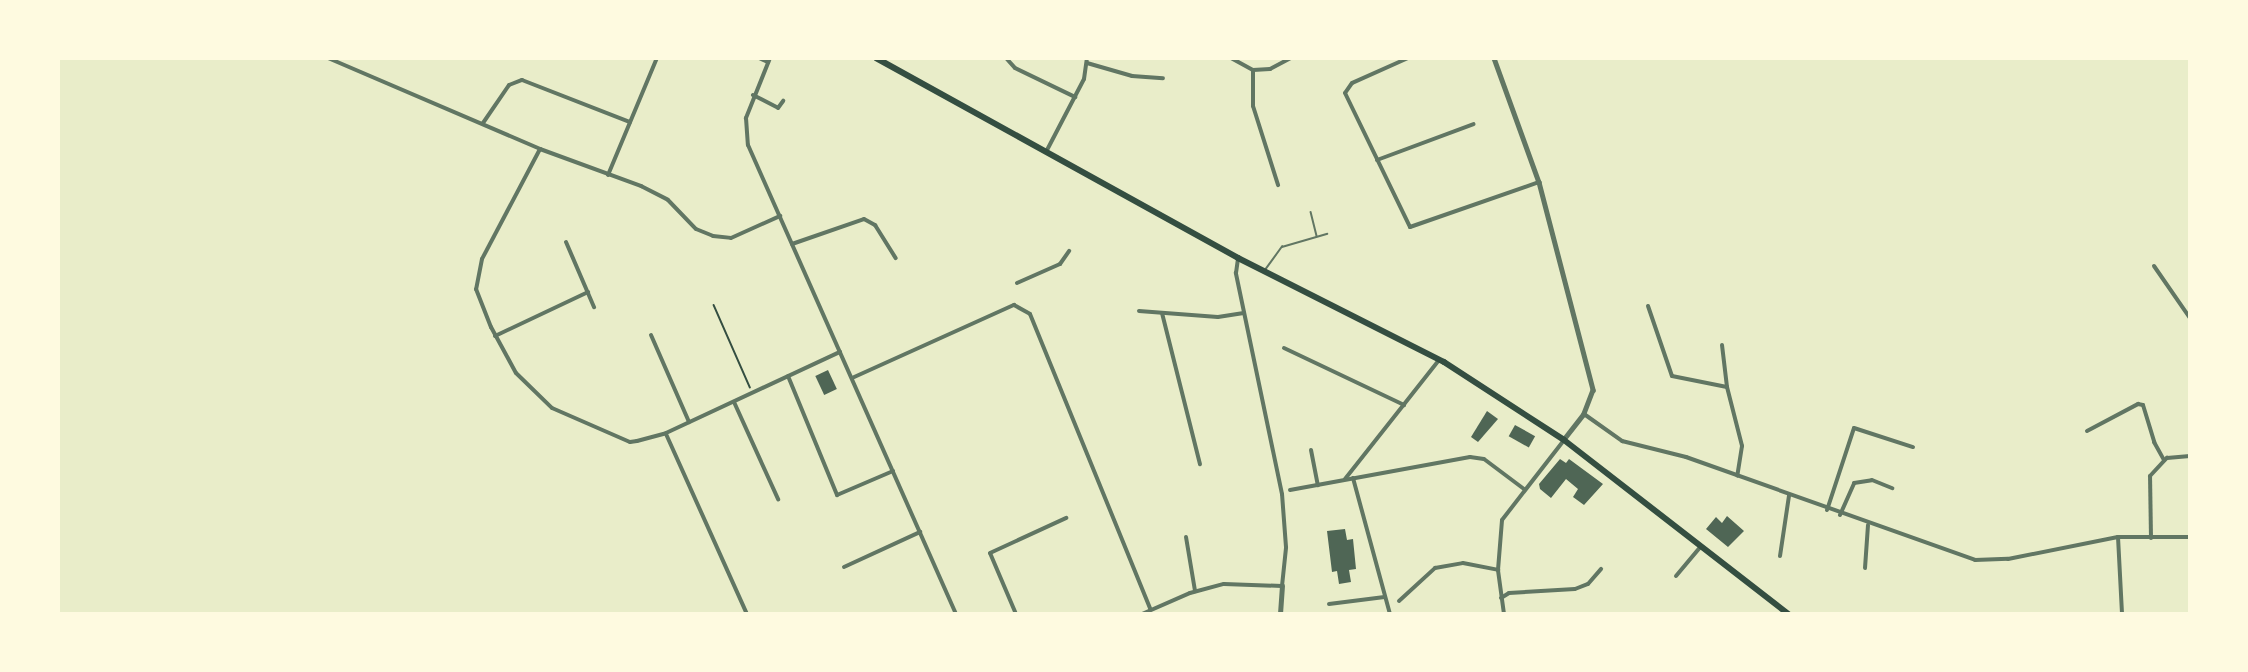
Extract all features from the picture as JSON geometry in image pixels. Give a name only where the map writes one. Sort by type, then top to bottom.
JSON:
[{"type":"main road","points":[[876,58],[1238,258],[1440,360],[1564,440],[1784,612]]},
{"type":"street","points":[[328,58],[540,149],[668,200],[696,229],[713,236],[731,238],[780,216]]},
{"type":"street","points":[[608,175],[657,58]]},
{"type":"street","points":[[759,58],[769,60],[746,117],[748,145],[956,614]]},
{"type":"street","points":[[1006,58],[1015,68],[1075,97]]},
{"type":"street","points":[[1231,58],[1253,70],[1270,69],[1291,58]]},
{"type":"street","points":[[1408,58],[1347,87],[1347,102],[1410,227],[1539,182]]},
{"type":"street","points":[[1494,58],[1539,182],[1593,390],[1584,414],[1502,520],[1498,570],[1504,614]]},
{"type":"street","points":[[1045,153],[1075,97],[1087,61],[1132,76],[1163,78]]},
{"type":"street","points":[[1253,70],[1253,106],[1278,185]]},
{"type":"street","points":[[483,123],[509,85],[522,80],[630,122]]},
{"type":"street","points":[[753,95],[778,108],[783,101]]},
{"type":"street","points":[[1377,160],[1474,124]]},
{"type":"street","points":[[540,149],[480,266],[476,289],[495,336],[516,373],[552,408],[630,442],[666,433],[840,352]]},
{"type":"street","points":[[792,244],[864,219],[874,225],[896,258]]},
{"type":"street","points":[[566,243],[594,307]]},
{"type":"street","points":[[1017,282],[1060,264],[1069,251]]},
{"type":"street","points":[[1238,258],[1236,273],[1282,494],[1286,547],[1280,614]]},
{"type":"street","points":[[2154,266],[2190,318]]},
{"type":"street","points":[[495,336],[588,292]]},
{"type":"street","points":[[852,378],[1014,305],[1030,314],[1150,608]]},
{"type":"street","points":[[1648,306],[1672,376],[1727,387]]},
{"type":"street","points":[[1139,310],[1218,317],[1244,313]]},
{"type":"street","points":[[1162,313],[1200,464]]},
{"type":"street","points":[[651,335],[689,422]]},
{"type":"street","points":[[1722,345],[1727,387],[1742,446],[1737,476]]},
{"type":"street","points":[[1284,348],[1404,405]]},
{"type":"street","points":[[1345,479],[1440,360]]},
{"type":"street","points":[[788,376],[837,495],[893,471]]},
{"type":"street","points":[[734,402],[777,499]]},
{"type":"street","points":[[2087,431],[2134,404],[2143,405],[2154,442],[2164,460]]},
{"type":"street","points":[[1584,414],[1612,437],[1737,476],[1868,525],[1984,561],[2118,537],[2190,537]]},
{"type":"street","points":[[1827,510],[1854,428],[1913,447]]},
{"type":"street","points":[[666,433],[747,614]]},
{"type":"street","points":[[1311,450],[1318,485]]},
{"type":"street","points":[[2151,538],[2150,476],[2164,460],[2190,456]]},
{"type":"street","points":[[1290,490],[1477,458],[1524,489]]},
{"type":"street","points":[[1353,478],[1390,614]]},
{"type":"street","points":[[1840,515],[1854,483],[1872,480],[1892,488]]},
{"type":"street","points":[[1780,556],[1789,496]]},
{"type":"street","points":[[1016,614],[990,553],[1066,518]]},
{"type":"street","points":[[1865,568],[1868,525]]},
{"type":"street","points":[[844,567],[920,532]]},
{"type":"street","points":[[1185,537],[1195,591]]},
{"type":"street","points":[[2118,537],[2122,614]]},
{"type":"street","points":[[1676,576],[1701,546]]},
{"type":"street","points":[[1399,601],[1435,568],[1464,563],[1498,570]]},
{"type":"street","points":[[1501,597],[1519,592],[1575,589],[1588,584],[1602,570]]},
{"type":"street","points":[[1142,614],[1150,608],[1195,591],[1254,582],[1282,586]]},
{"type":"street","points":[[1329,604],[1385,597]]},
{"type":"lane","points":[[1311,212],[1317,237]]},
{"type":"lane","points":[[1265,271],[1282,247],[1327,234]]},
{"type":"path","points":[[714,305],[753,393]]},
{"type":"building","points":[[828,370],[837,389],[824,395],[815,376]]},
{"type":"building","points":[[1487,411],[1498,419],[1478,442],[1471,437]]},
{"type":"building","points":[[1515,425],[1535,436],[1529,448],[1509,436]]},
{"type":"building","points":[[1560,459],[1566,463],[1569,459],[1603,484],[1584,505],[1573,497],[1578,489],[1566,479],[1551,498],[1540,489],[1539,484]]},
{"type":"building","points":[[1727,516],[1744,531],[1728,547],[1706,529],[1716,517],[1722,523]]},
{"type":"building","points":[[1345,529],[1347,540],[1353,539],[1356,569],[1349,570],[1351,582],[1339,584],[1337,571],[1332,572],[1327,531]]}]
